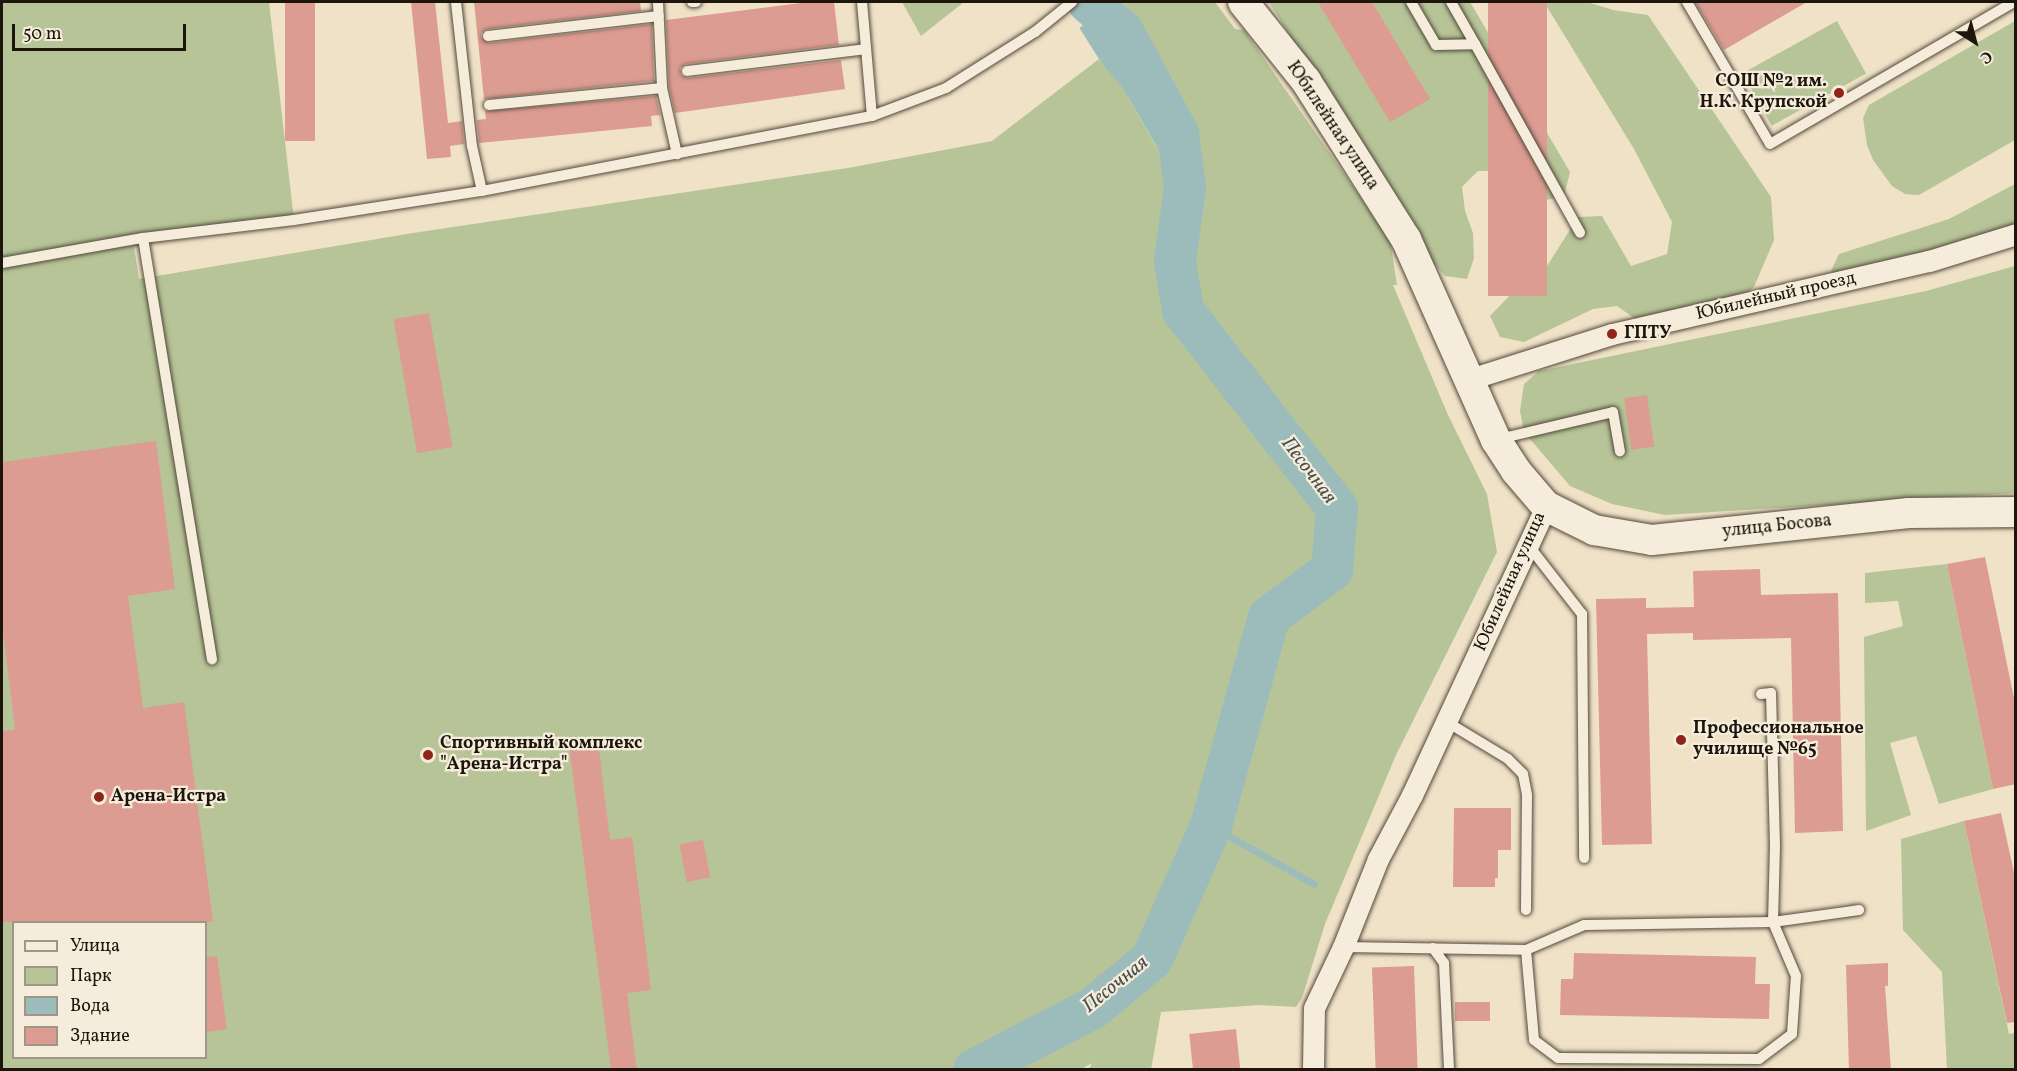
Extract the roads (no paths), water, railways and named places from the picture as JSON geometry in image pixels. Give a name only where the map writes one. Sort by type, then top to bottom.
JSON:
[{"type":"street","name":"Юбилейная улица","points":[[1243,2],[1306,81],[1406,239],[1467,380],[1496,440],[1516,471],[1546,506],[1447,722],[1378,859],[1343,946],[1314,1008],[1313,1070]]},
{"type":"street","name":"Юбилейный проезд","points":[[1467,380],[1612,334],[1929,261],[2016,234]]},
{"type":"street","name":"улица Босова","points":[[1546,506],[1594,530],[1652,540],[1909,513],[2016,512]]},
{"type":"lane","points":[[456,2],[472,147],[482,190]]},
{"type":"lane","points":[[658,2],[662,88],[677,154]]},
{"type":"lane","points":[[862,2],[872,116]]},
{"type":"lane","points":[[2,263],[143,238],[294,220],[482,190],[872,116],[946,88],[1035,32],[1072,2]]},
{"type":"lane","points":[[1411,2],[1436,45],[1475,44]]},
{"type":"lane","points":[[1451,2],[1580,233]]},
{"type":"lane","points":[[1687,2],[1770,144],[2014,2]]},
{"type":"lane","points":[[488,36],[659,16]]},
{"type":"lane","points":[[687,71],[866,49]]},
{"type":"lane","points":[[489,105],[662,88]]},
{"type":"lane","points":[[143,238],[212,658]]},
{"type":"lane","points":[[1496,440],[1613,412],[1620,451]]},
{"type":"lane","points":[[1529,546],[1582,614],[1584,858]]},
{"type":"lane","points":[[1526,950],[1534,1040],[1558,1058],[1759,1059],[1791,1034],[1796,976],[1773,922],[1771,693],[1761,694]]},
{"type":"lane","points":[[1447,722],[1508,759],[1522,774],[1527,795],[1527,910]]},
{"type":"lane","points":[[1343,946],[1526,950],[1584,926],[1773,922],[1859,910]]},
{"type":"lane","points":[[1433,948],[1444,963],[1449,1070]]},
{"type":"water","points":[[1063,2],[1111,2],[1145,51],[1163,88],[1158,149],[1124,90],[1099,59]]},
{"type":"waterway","name":"Песочная","points":[[974,1070],[1093,1008],[1152,959],[1211,826],[1269,617],[1332,570],[1337,508],[1183,311],[1175,261],[1185,187],[1178,134],[1123,32],[1088,2]]},
{"type":"waterway","points":[[1211,826],[1314,884]]},
{"type":"place","name":"СОШ №2 им. Н.К. Крупской","points":[[1839,93]]},
{"type":"place","name":"ГПТУ","points":[[1612,334]]},
{"type":"place","name":"Профессиональное училище №65","points":[[1681,740]]},
{"type":"place","name":"Спортивный комплекс \"Арена-Истра\"","points":[[428,755]]},
{"type":"place","name":"Арена-Истра","points":[[99,797]]}]
